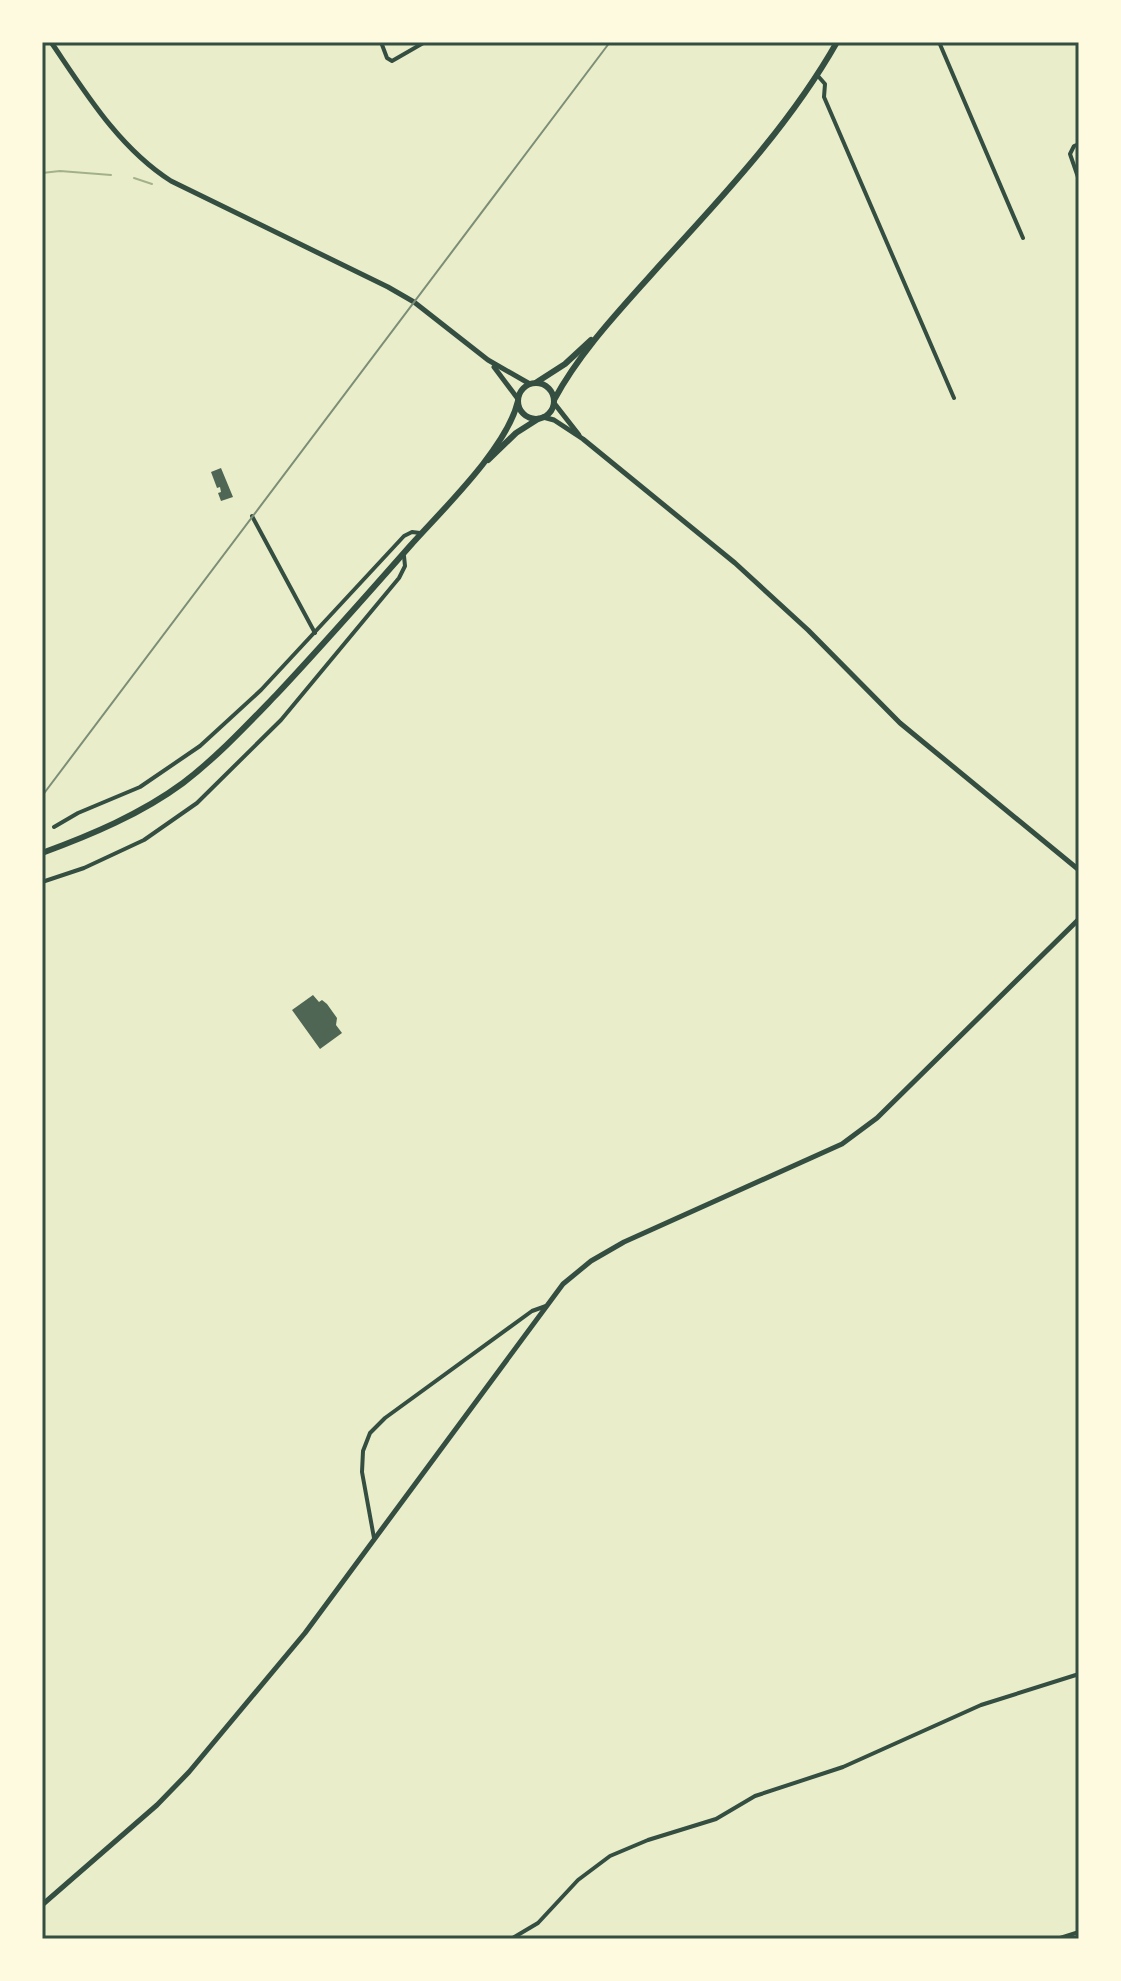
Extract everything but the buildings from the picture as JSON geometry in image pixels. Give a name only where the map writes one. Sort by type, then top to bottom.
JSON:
[{"type":"main road","points":[[51,42],[110,124],[149,167],[171,181],[414,302],[488,360],[551,390],[554,402],[583,439]]},
{"type":"main road","points":[[476,470],[516,433],[550,412],[568,374],[605,327],[724,195],[818,76],[837,42]]},
{"type":"main road","points":[[42,853],[135,812],[181,784],[226,747],[310,659],[476,470],[509,426],[522,389],[565,364],[605,327]]},
{"type":"main road","points":[[488,360],[518,400],[525,415],[554,420],[583,439],[735,563],[808,630],[900,723],[1079,870]]},
{"type":"main road","points":[[42,1905],[157,1805],[189,1772],[305,1633],[563,1284],[591,1261],[624,1242],[842,1144],[888,1107],[1079,919]]},
{"type":"street","points":[[381,42],[387,58],[392,61],[425,42]]},
{"type":"street","points":[[939,42],[1023,238]]},
{"type":"street","points":[[818,76],[825,84],[824,97],[954,398]]},
{"type":"street","points":[[1079,144],[1070,154],[1079,180]]},
{"type":"street","points":[[252,516],[315,633]]},
{"type":"street","points":[[54,827],[78,813],[140,787],[200,746],[241,710],[404,536],[412,532],[421,533]]},
{"type":"street","points":[[42,882],[84,868],[144,840],[197,803],[281,720],[399,578],[405,566],[403,553]]},
{"type":"street","points":[[374,1538],[362,1472],[363,1451],[370,1433],[385,1418],[532,1311],[548,1305]]},
{"type":"street","points":[[511,1939],[538,1923],[578,1880],[610,1856],[648,1840],[716,1819],[755,1796],[843,1767],[981,1705],[1079,1674]]},
{"type":"street","points":[[1057,1939],[1079,1932]]},
{"type":"waterway","points":[[42,173],[60,171],[111,175]]},
{"type":"waterway","points":[[134,178],[152,184]]},
{"type":"railway","points":[[42,796],[610,42]]}]
